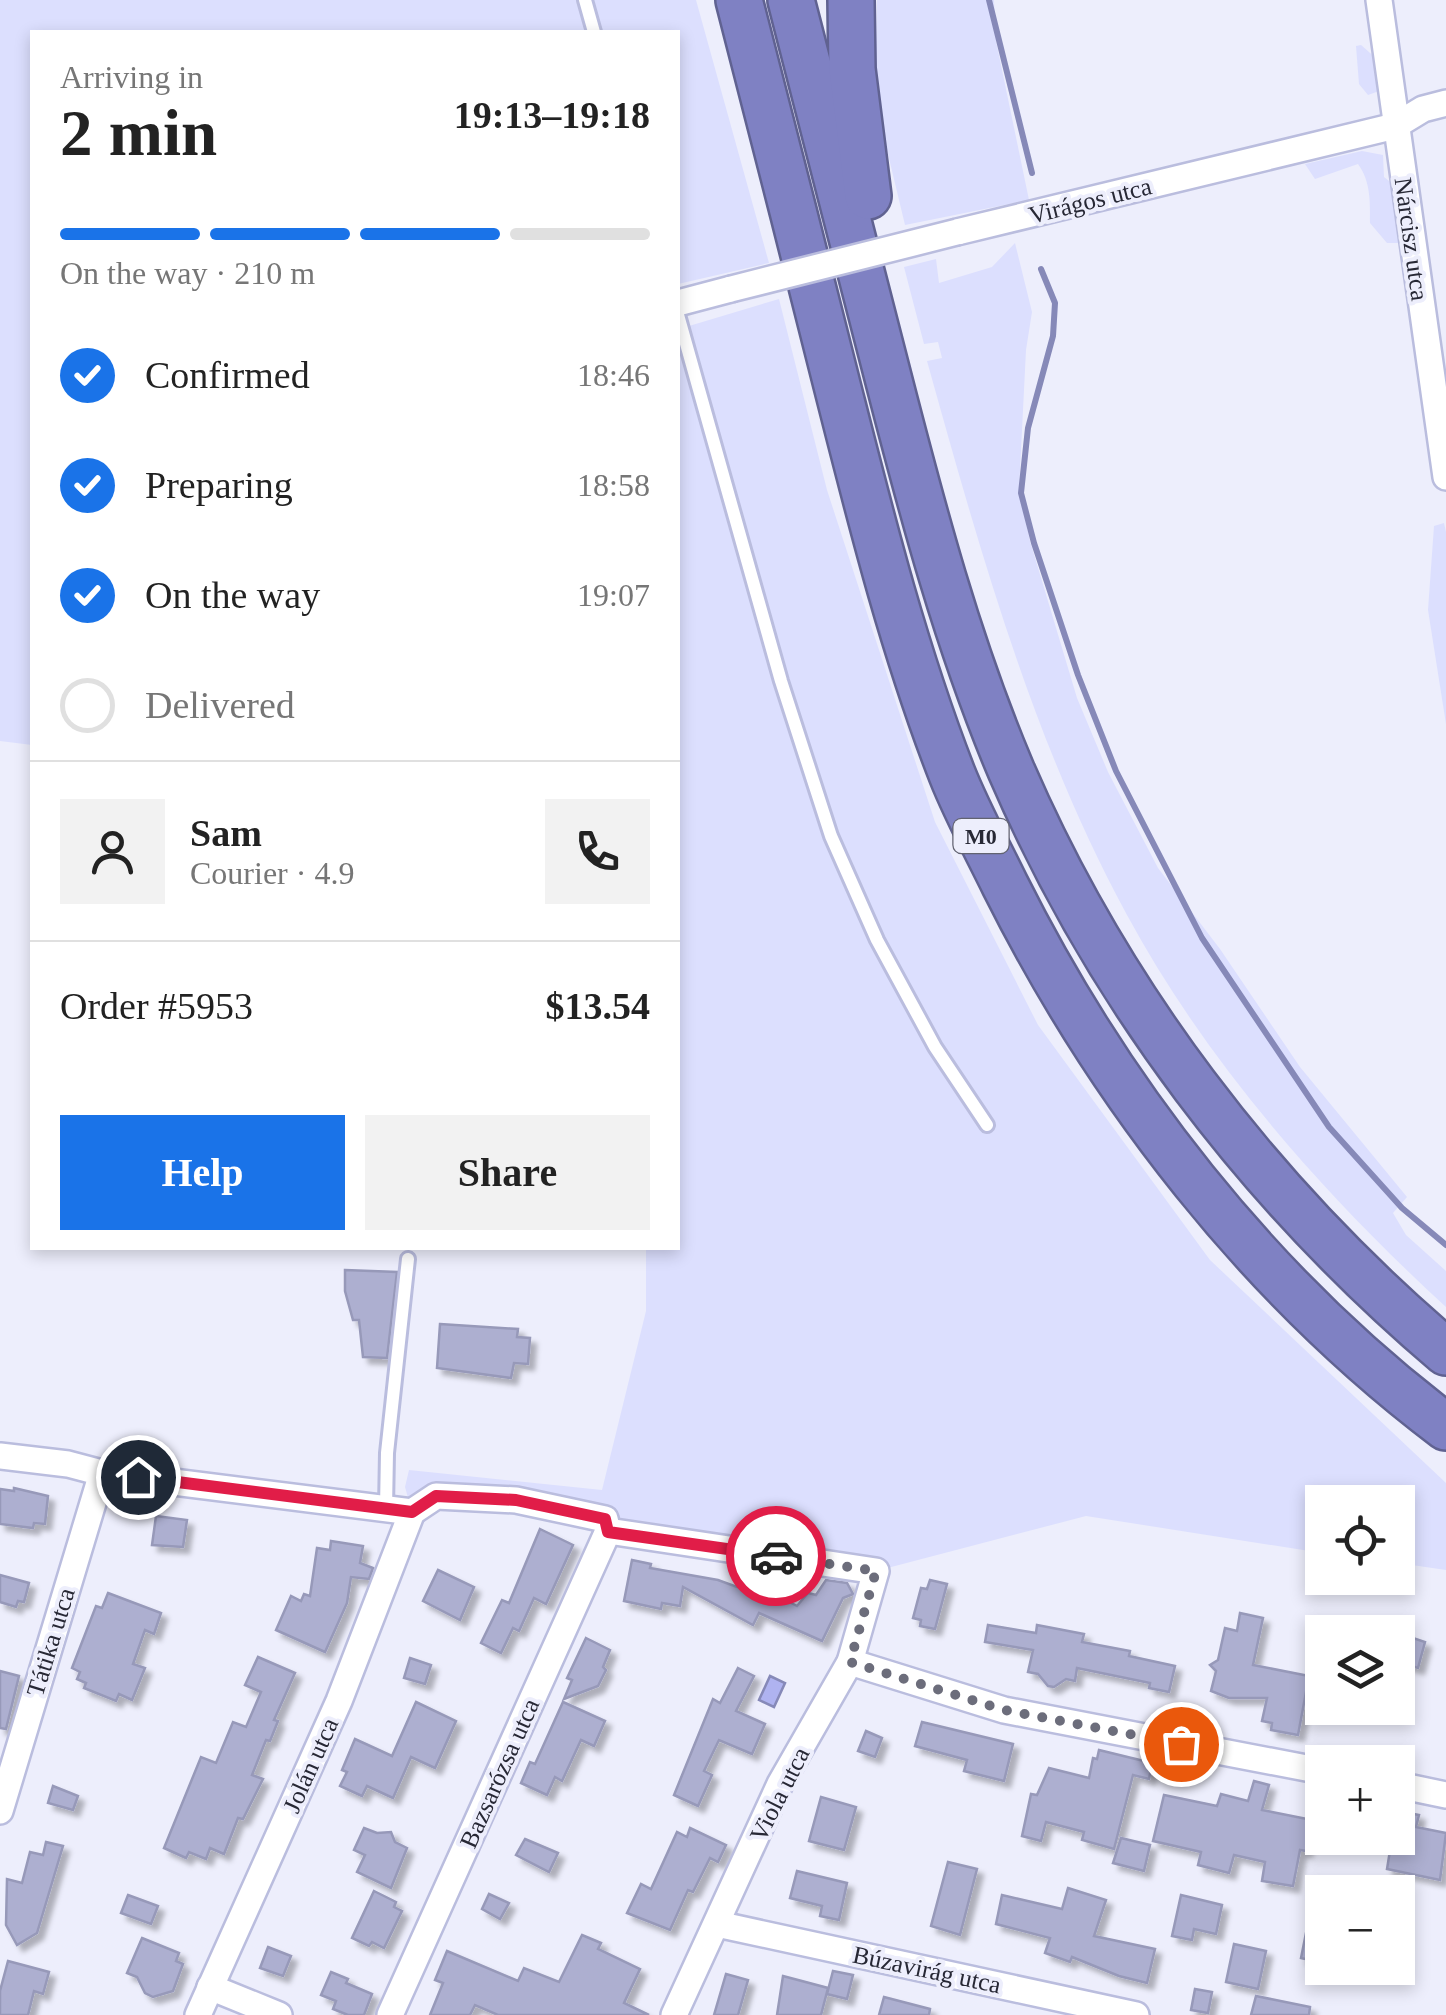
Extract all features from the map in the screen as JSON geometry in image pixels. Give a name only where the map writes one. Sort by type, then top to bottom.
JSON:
[{"type":"highway","name":"M0","points":[[739,0],[886,579],[954,778],[988,850],[1072,1010],[1173,1153],[1218,1208],[1316,1313],[1446,1427]]},
{"type":"highway","name":"M0","points":[[791,0],[936,558],[1012,771],[1074,897],[1146,1018],[1212,1110],[1330,1245],[1446,1352]]},
{"type":"highway","points":[[850,0],[861,164],[870,208],[866,292]]},
{"type":"street","name":"Nárcisz utca","points":[[1378,0],[1446,477]]},
{"type":"street","name":"Virágos utca","points":[[680,302],[1395,126],[1423,109],[1446,103]]},
{"type":"street","points":[[0,1456],[68,1464],[102,1473],[412,1512],[436,1496],[516,1500],[605,1519],[608,1532]]},
{"type":"street","name":"Tátika utca","points":[[0,1811],[102,1473]]},
{"type":"street","name":"Jolán utca","points":[[198,2015],[339,1701],[412,1512]]},
{"type":"street","name":"Viola utca","points":[[608,1532],[876,1571],[850,1662],[780,1784],[674,2015]]},
{"type":"street","name":"Bazsarózsa utca","points":[[390,2015],[608,1532]]},
{"type":"street","points":[[850,1662],[1004,1710],[1305,1768]]},
{"type":"street","points":[[1415,1789],[1446,1795]]},
{"type":"street","name":"Búzavirág utca","points":[[718,1924],[1136,2015]]},
{"type":"street","points":[[210,1988],[279,2015]]},
{"type":"lane","points":[[585,0],[593,30]]},
{"type":"lane","points":[[680,323],[781,681],[831,836],[876,940],[936,1047],[987,1125]]},
{"type":"lane","points":[[386,1508],[386,1453],[408,1259]]},
{"type":"shaded area","points":[[0,0],[696,0],[769,263],[680,284],[680,30],[30,30],[30,745],[0,741]]},
{"type":"shaded area","points":[[877,0],[994,0],[996,41],[1029,200],[905,225],[875,100]]},
{"type":"shaded area","points":[[1361,45],[1378,60],[1382,90],[1368,95],[1359,84],[1356,46]]},
{"type":"shaded area","points":[[1362,151],[1383,155],[1384,177],[1394,185],[1404,243],[1387,243],[1370,223],[1368,185],[1358,164],[1315,179],[1305,164]]},
{"type":"shaded area","points":[[1015,243],[1032,312],[1026,350],[1019,490],[1030,541],[1077,698],[1108,772],[1158,868],[1220,949],[1300,1067],[1407,1197],[1393,1213],[1406,1235],[1446,1271],[1446,1307],[1312,1172],[1193,1023],[1127,915],[1036,714],[989,574],[927,361],[942,358],[938,342],[924,344],[904,267],[936,259],[939,283],[992,267]]},
{"type":"shaded area","points":[[680,298],[689,326],[779,299],[827,490],[935,822],[1038,1025],[1210,1260],[1446,1483],[1446,1570],[1415,1565],[1415,1485],[1305,1485],[1305,1550],[1086,1516],[876,1571],[605,1519],[436,1496],[412,1512],[405,1487],[409,1470],[602,1490],[646,1311],[646,1250],[680,1250]]},
{"type":"shaded area","points":[[1444,523],[1446,724],[1428,610],[1434,526]]},
{"type":"water","points":[[770,1676],[785,1683],[774,1707],[759,1700]]},
{"type":"building","points":[[345,1270],[397,1272],[387,1358],[363,1357],[359,1320],[353,1320],[345,1291]]},
{"type":"building","points":[[440,1324],[518,1329],[517,1337],[530,1338],[528,1364],[514,1363],[511,1378],[437,1368]]},
{"type":"building","points":[[14,1488],[48,1496],[45,1524],[34,1523],[33,1528],[0,1524],[0,1489]]},
{"type":"building","points":[[156,1516],[187,1520],[183,1547],[152,1545]]},
{"type":"building","points":[[540,1529],[573,1545],[546,1604],[534,1598],[519,1631],[513,1628],[501,1653],[481,1643],[502,1600],[509,1603]]},
{"type":"building","points":[[331,1541],[363,1546],[360,1563],[373,1568],[369,1579],[351,1577],[347,1603],[325,1652],[276,1630],[291,1596],[301,1601],[304,1594],[310,1596],[317,1548],[330,1550]]},
{"type":"building","points":[[632,1560],[651,1564],[650,1568],[737,1587],[756,1584],[797,1606],[808,1593],[816,1595],[826,1580],[847,1583],[853,1594],[843,1598],[822,1641],[759,1613],[753,1625],[683,1587],[680,1606],[662,1603],[661,1609],[624,1601]]},
{"type":"building","points":[[438,1570],[474,1587],[460,1620],[423,1601]]},
{"type":"building","points":[[0,1575],[29,1583],[24,1602],[18,1601],[16,1607],[0,1602]]},
{"type":"building","points":[[930,1580],[947,1584],[935,1629],[920,1626],[921,1620],[913,1618],[921,1588],[927,1589]]},
{"type":"building","points":[[108,1593],[161,1613],[154,1634],[145,1630],[133,1664],[145,1668],[132,1700],[119,1694],[116,1701],[84,1688],[86,1683],[77,1679],[80,1672],[72,1668],[96,1606],[102,1608]]},
{"type":"building","points":[[1240,1613],[1263,1618],[1253,1665],[1305,1675],[1298,1735],[1271,1730],[1272,1723],[1262,1721],[1267,1698],[1229,1698],[1211,1691],[1216,1671],[1210,1665],[1218,1660],[1225,1628],[1237,1631]]},
{"type":"building","points":[[988,1625],[1036,1633],[1037,1625],[1084,1634],[1082,1642],[1130,1651],[1129,1656],[1175,1666],[1169,1692],[1149,1688],[1150,1683],[1077,1668],[1075,1681],[1066,1679],[1054,1687],[1048,1686],[1038,1674],[1028,1672],[1033,1650],[985,1642]]},
{"type":"building","points":[[586,1638],[610,1650],[603,1667],[606,1670],[598,1686],[564,1699],[572,1680],[567,1678]]},
{"type":"building","points":[[1415,1639],[1425,1642],[1418,1668],[1415,1667]]},
{"type":"building","points":[[258,1657],[295,1673],[274,1720],[278,1721],[270,1741],[266,1740],[252,1775],[263,1779],[243,1819],[238,1818],[224,1854],[210,1848],[206,1859],[189,1852],[186,1858],[164,1848],[201,1757],[216,1763],[233,1722],[246,1727],[261,1692],[245,1685]]},
{"type":"building","points":[[410,1658],[431,1665],[425,1684],[404,1678]]},
{"type":"building","points":[[738,1668],[754,1676],[736,1711],[765,1724],[752,1754],[719,1740],[704,1771],[712,1775],[698,1806],[674,1795],[713,1699],[720,1703]]},
{"type":"building","points":[[0,1671],[19,1676],[6,1729],[0,1728]]},
{"type":"building","points":[[416,1702],[456,1721],[435,1768],[411,1757],[393,1798],[367,1786],[362,1796],[340,1786],[355,1739],[392,1756]]},
{"type":"building","points":[[563,1702],[605,1721],[594,1746],[581,1740],[562,1781],[555,1777],[547,1795],[521,1783],[530,1762],[535,1764]]},
{"type":"building","points":[[922,1722],[1013,1744],[1004,1781],[964,1771],[967,1760],[915,1746]]},
{"type":"building","points":[[866,1731],[882,1738],[875,1757],[858,1751]]},
{"type":"building","points":[[1099,1750],[1152,1763],[1149,1779],[1133,1775],[1114,1849],[1082,1840],[1084,1832],[1046,1822],[1041,1841],[1022,1836],[1031,1794],[1037,1795],[1049,1768],[1089,1778]]},
{"type":"building","points":[[1254,1781],[1269,1785],[1262,1810],[1305,1819],[1305,1851],[1300,1850],[1293,1886],[1262,1881],[1265,1862],[1234,1855],[1229,1873],[1198,1865],[1201,1852],[1153,1841],[1164,1795],[1217,1806],[1221,1794],[1248,1801]]},
{"type":"building","points":[[53,1786],[78,1796],[73,1810],[48,1803]]},
{"type":"building","points":[[821,1797],[856,1807],[844,1850],[809,1841]]},
{"type":"building","points":[[1415,1814],[1419,1815],[1416,1827],[1446,1833],[1440,1880],[1387,1869],[1389,1855],[1415,1855]]},
{"type":"building","points":[[364,1828],[377,1833],[391,1832],[395,1842],[407,1848],[391,1888],[357,1872],[365,1855],[354,1850]]},
{"type":"building","points":[[690,1828],[726,1845],[718,1862],[710,1858],[693,1892],[688,1890],[670,1930],[627,1913],[641,1884],[651,1889],[677,1832],[687,1837]]},
{"type":"building","points":[[1121,1838],[1150,1845],[1144,1871],[1113,1863]]},
{"type":"building","points":[[525,1839],[558,1853],[549,1872],[516,1855]]},
{"type":"building","points":[[46,1842],[63,1846],[37,1933],[17,1945],[6,1925],[7,1879],[22,1883],[30,1852],[43,1855]]},
{"type":"building","points":[[948,1862],[977,1869],[960,1935],[931,1926]]},
{"type":"building","points":[[797,1871],[847,1883],[839,1920],[820,1916],[822,1906],[790,1898]]},
{"type":"building","points":[[1068,1888],[1106,1900],[1094,1936],[1155,1949],[1147,1983],[1072,1957],[1070,1962],[1045,1953],[1050,1938],[996,1924],[1002,1895],[1062,1909]]},
{"type":"building","points":[[374,1891],[396,1902],[394,1907],[402,1911],[384,1948],[352,1938]]},
{"type":"building","points":[[489,1894],[509,1903],[500,1919],[482,1909]]},
{"type":"building","points":[[128,1895],[158,1906],[151,1924],[121,1913]]},
{"type":"building","points":[[1181,1895],[1222,1905],[1216,1934],[1194,1929],[1192,1940],[1172,1936]]},
{"type":"building","points":[[582,1935],[601,1943],[598,1949],[640,1969],[624,2003],[649,2015],[498,2015],[475,2005],[470,2015],[430,2015],[443,1983],[435,1980],[447,1951],[518,1981],[524,1968],[559,1982]]},
{"type":"building","points":[[142,1938],[179,1953],[176,1961],[183,1964],[173,1991],[153,1997],[145,1993],[137,1977],[127,1973]]},
{"type":"building","points":[[1234,1944],[1266,1951],[1258,1989],[1226,1982]]},
{"type":"building","points":[[268,1947],[291,1956],[283,1976],[260,1968]]},
{"type":"building","points":[[8,1961],[49,1972],[43,1994],[34,1991],[28,2015],[0,2015],[0,1991]]},
{"type":"building","points":[[833,1971],[853,1975],[847,1999],[827,1994]]},
{"type":"building","points":[[331,1972],[372,1994],[364,2015],[348,2015],[333,2009],[336,2001],[321,1995]]},
{"type":"building","points":[[726,1974],[748,1980],[738,2015],[714,2015]]},
{"type":"building","points":[[783,1976],[828,1988],[821,2015],[777,2015]]},
{"type":"building","points":[[1195,1989],[1212,1992],[1208,2013],[1191,2010]]},
{"type":"building","points":[[1256,1996],[1310,2007],[1309,2015],[1251,2015]]},
{"type":"building","points":[[884,1997],[930,2009],[929,2015],[879,2015]]},
{"type":"waterway","points":[[989,0],[1032,173]]},
{"type":"waterway","points":[[1041,269],[1055,303],[1053,336],[1028,428],[1021,493],[1078,675],[1116,771],[1202,938],[1329,1127],[1402,1208],[1446,1245]]},
{"type":"way so far","points":[[776,1556],[876,1571],[850,1662],[1004,1710],[1181,1744]]},
{"type":"route","points":[[138,1477],[412,1512],[436,1496],[516,1500],[605,1519],[608,1532],[776,1556]]}]
